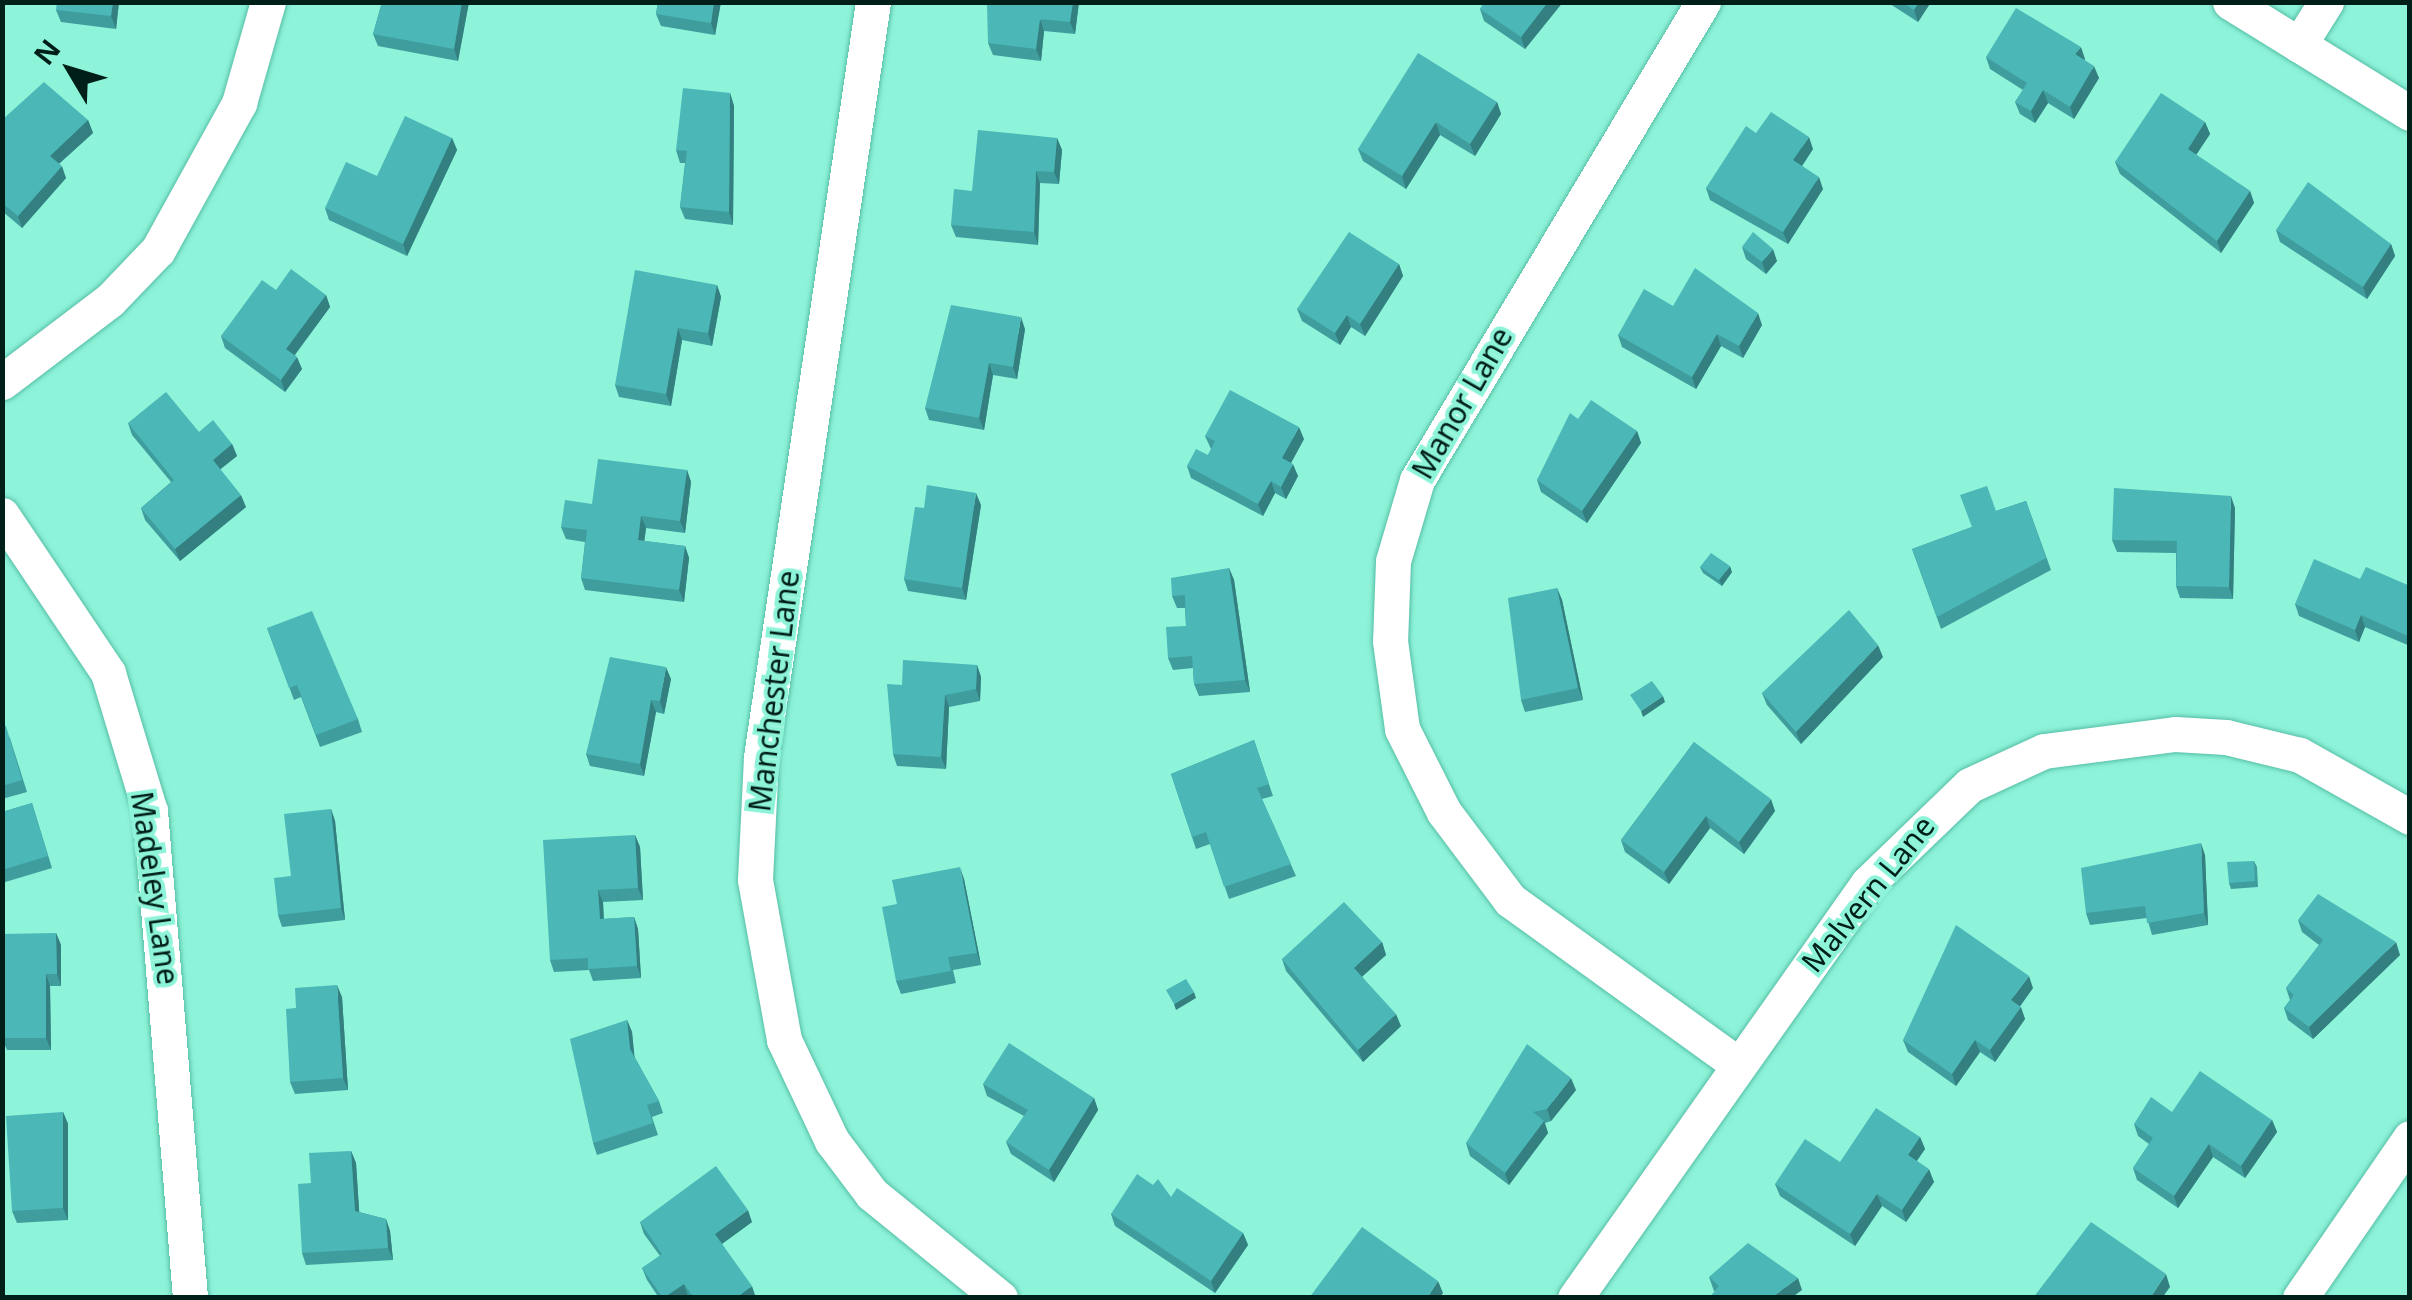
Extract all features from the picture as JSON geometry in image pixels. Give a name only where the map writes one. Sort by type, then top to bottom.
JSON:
[{"type":"street","points":[[2,382],[110,300],[158,250],[239,103],[268,2]]},
{"type":"street","name":"Manchester Lane","points":[[873,2],[762,757],[756,880],[784,1040],[832,1141],[872,1194],[1000,1298]]},
{"type":"street","name":"Manor Lane","points":[[1703,2],[1416,480],[1392,561],[1390,642],[1402,729],[1444,812],[1510,900],[1739,1065]]},
{"type":"street","points":[[2230,2],[2410,113]]},
{"type":"street","points":[[2299,45],[2326,2]]},
{"type":"street","name":"Madeley Lane","points":[[2,515],[108,674],[150,811],[190,1298]]},
{"type":"street","name":"Malvern Lane","points":[[1576,1298],[1868,883],[1936,808],[2030,756],[2147,736],[2226,737],[2300,754],[2410,817]]},
{"type":"street","points":[[2300,1298],[2410,1138]]},
{"type":"building","points":[[57,2],[113,2],[111,16],[56,10]]},
{"type":"building","points":[[382,2],[462,2],[454,49],[373,34]]},
{"type":"building","points":[[658,2],[714,2],[711,23],[656,14]]},
{"type":"building","points":[[987,2],[1073,2],[1070,22],[1040,19],[1036,49],[988,43]]},
{"type":"building","points":[[1484,2],[1548,2],[1521,37],[1480,9]]},
{"type":"building","points":[[1902,2],[1919,2],[1914,10]]},
{"type":"building","points":[[2016,8],[2081,47],[2075,54],[2094,66],[2070,107],[2043,90],[2031,111],[2015,102],[2027,83],[1986,57]]},
{"type":"building","points":[[1418,53],[1497,102],[1470,144],[1436,122],[1402,176],[1358,149]]},
{"type":"building","points":[[44,82],[88,120],[50,156],[62,166],[18,216],[2,203],[2,120]]},
{"type":"building","points":[[683,88],[730,93],[729,212],[680,207],[687,151],[676,150]]},
{"type":"building","points":[[2161,93],[2205,122],[2188,149],[2250,191],[2217,241],[2115,162]]},
{"type":"building","points":[[1771,112],[1809,137],[1793,160],[1819,177],[1783,232],[1706,188],[1746,126],[1756,133]]},
{"type":"building","points":[[405,116],[452,138],[403,244],[325,208],[346,162],[377,176]]},
{"type":"building","points":[[978,130],[1057,138],[1054,172],[1036,171],[1034,232],[951,225],[954,189],[972,191]]},
{"type":"building","points":[[2308,182],[2391,244],[2363,287],[2276,230]]},
{"type":"building","points":[[1349,232],[1399,264],[1360,324],[1347,315],[1335,333],[1297,309]]},
{"type":"building","points":[[1753,232],[1773,249],[1762,262],[1742,247]]},
{"type":"building","points":[[1695,268],[1758,313],[1739,346],[1717,334],[1692,377],[1618,335],[1644,289],[1673,306]]},
{"type":"building","points":[[291,269],[326,295],[286,349],[297,357],[281,380],[221,336],[262,280],[276,290]]},
{"type":"building","points":[[635,270],[717,285],[708,333],[678,328],[666,394],[615,385]]},
{"type":"building","points":[[951,305],[1021,317],[1013,367],[989,363],[979,418],[925,408]]},
{"type":"building","points":[[1230,390],[1299,427],[1282,458],[1293,464],[1281,487],[1271,481],[1258,504],[1187,466],[1196,449],[1208,455],[1215,441],[1205,436]]},
{"type":"building","points":[[166,392],[199,432],[213,420],[232,444],[213,460],[241,495],[175,549],[141,508],[174,480],[128,423]]},
{"type":"building","points":[[1591,400],[1637,431],[1582,511],[1537,480],[1570,413],[1578,419]]},
{"type":"building","points":[[598,459],[687,470],[680,521],[641,516],[638,540],[685,546],[679,590],[581,578],[587,530],[561,527],[565,500],[592,504]]},
{"type":"building","points":[[927,485],[976,493],[962,588],[904,579],[915,507],[924,508]]},
{"type":"building","points":[[1987,486],[1996,511],[2026,501],[2046,558],[1937,617],[1912,549],[1972,527],[1960,495]]},
{"type":"building","points":[[2114,488],[2231,496],[2229,587],[2176,586],[2177,541],[2112,540]]},
{"type":"building","points":[[1711,553],[1730,566],[1719,580],[1700,567]]},
{"type":"building","points":[[2314,559],[2360,579],[2366,567],[2410,586],[2408,636],[2361,615],[2355,630],[2295,604]]},
{"type":"building","points":[[1229,568],[1245,680],[1194,684],[1192,656],[1168,658],[1166,627],[1186,626],[1185,595],[1172,596],[1171,578]]},
{"type":"building","points":[[1557,588],[1578,688],[1521,700],[1508,598]]},
{"type":"building","points":[[1849,610],[1878,645],[1796,732],[1762,693]]},
{"type":"building","points":[[312,611],[358,719],[316,735],[297,685],[289,688],[267,628]]},
{"type":"building","points":[[610,657],[666,667],[660,701],[651,700],[640,764],[586,754]]},
{"type":"building","points":[[903,660],[977,665],[976,689],[945,695],[941,757],[893,754],[887,684],[902,685]]},
{"type":"building","points":[[1652,681],[1663,696],[1641,711],[1630,695]]},
{"type":"building","points":[[6,726],[22,780],[2,786],[2,727]]},
{"type":"building","points":[[1254,740],[1269,784],[1257,788],[1291,864],[1224,887],[1206,832],[1192,837],[1171,774]]},
{"type":"building","points":[[1694,742],[1771,799],[1739,842],[1706,816],[1664,872],[1621,840]]},
{"type":"building","points":[[32,803],[48,856],[2,870],[2,812]]},
{"type":"building","points":[[331,809],[341,908],[278,915],[274,878],[291,876],[284,814]]},
{"type":"building","points":[[635,835],[638,888],[598,890],[600,919],[634,917],[637,966],[588,969],[588,958],[550,960],[543,840]]},
{"type":"building","points":[[2201,843],[2204,913],[2147,923],[2145,906],[2086,913],[2081,868]]},
{"type":"building","points":[[2254,861],[2255,881],[2229,883],[2227,862]]},
{"type":"building","points":[[960,867],[977,953],[948,957],[951,971],[896,981],[882,907],[897,904],[892,880]]},
{"type":"building","points":[[2318,894],[2396,942],[2309,1027],[2284,1008],[2294,995],[2286,988],[2323,940],[2298,920]]},
{"type":"building","points":[[1344,902],[1382,942],[1354,968],[1396,1014],[1358,1050],[1282,959]]},
{"type":"building","points":[[1956,925],[2029,976],[2011,1000],[2021,1007],[1990,1050],[1975,1040],[1952,1074],[1903,1040]]},
{"type":"building","points":[[56,933],[57,974],[46,974],[46,1038],[2,1038],[2,934]]},
{"type":"building","points":[[1186,979],[1194,992],[1174,1004],[1166,990]]},
{"type":"building","points":[[337,985],[343,1078],[290,1082],[286,1009],[296,1008],[295,988]]},
{"type":"building","points":[[627,1020],[630,1049],[659,1101],[647,1105],[653,1123],[593,1143],[570,1039]]},
{"type":"building","points":[[1009,1043],[1094,1098],[1049,1170],[1006,1142],[1028,1110],[983,1084]]},
{"type":"building","points":[[1527,1044],[1571,1078],[1547,1109],[1533,1112],[1544,1121],[1505,1173],[1466,1143]]},
{"type":"building","points":[[2200,1071],[2272,1120],[2241,1166],[2209,1144],[2174,1196],[2133,1168],[2153,1138],[2134,1124],[2151,1097],[2172,1112]]},
{"type":"building","points":[[1876,1108],[1920,1137],[1908,1155],[1929,1169],[1902,1210],[1877,1194],[1850,1234],[1775,1184],[1805,1139],[1840,1162]]},
{"type":"building","points":[[63,1112],[63,1208],[12,1211],[6,1116]]},
{"type":"building","points":[[351,1151],[355,1211],[386,1219],[388,1248],[302,1253],[298,1184],[311,1183],[309,1153]]},
{"type":"building","points":[[716,1166],[748,1210],[715,1234],[752,1286],[736,1298],[694,1298],[684,1284],[663,1298],[642,1268],[662,1254],[640,1222]]},
{"type":"building","points":[[1137,1174],[1153,1185],[1158,1179],[1171,1197],[1177,1188],[1243,1233],[1211,1281],[1111,1214]]},
{"type":"building","points":[[2091,1222],[2166,1274],[2150,1298],[2033,1298]]},
{"type":"building","points":[[1362,1227],[1438,1281],[1427,1298],[1309,1298]]},
{"type":"building","points":[[1748,1243],[1798,1278],[1771,1298],[1709,1298],[1719,1286],[1709,1277]]},
{"type":"building","points":[[82,1295],[82,1298],[29,1298]]}]
